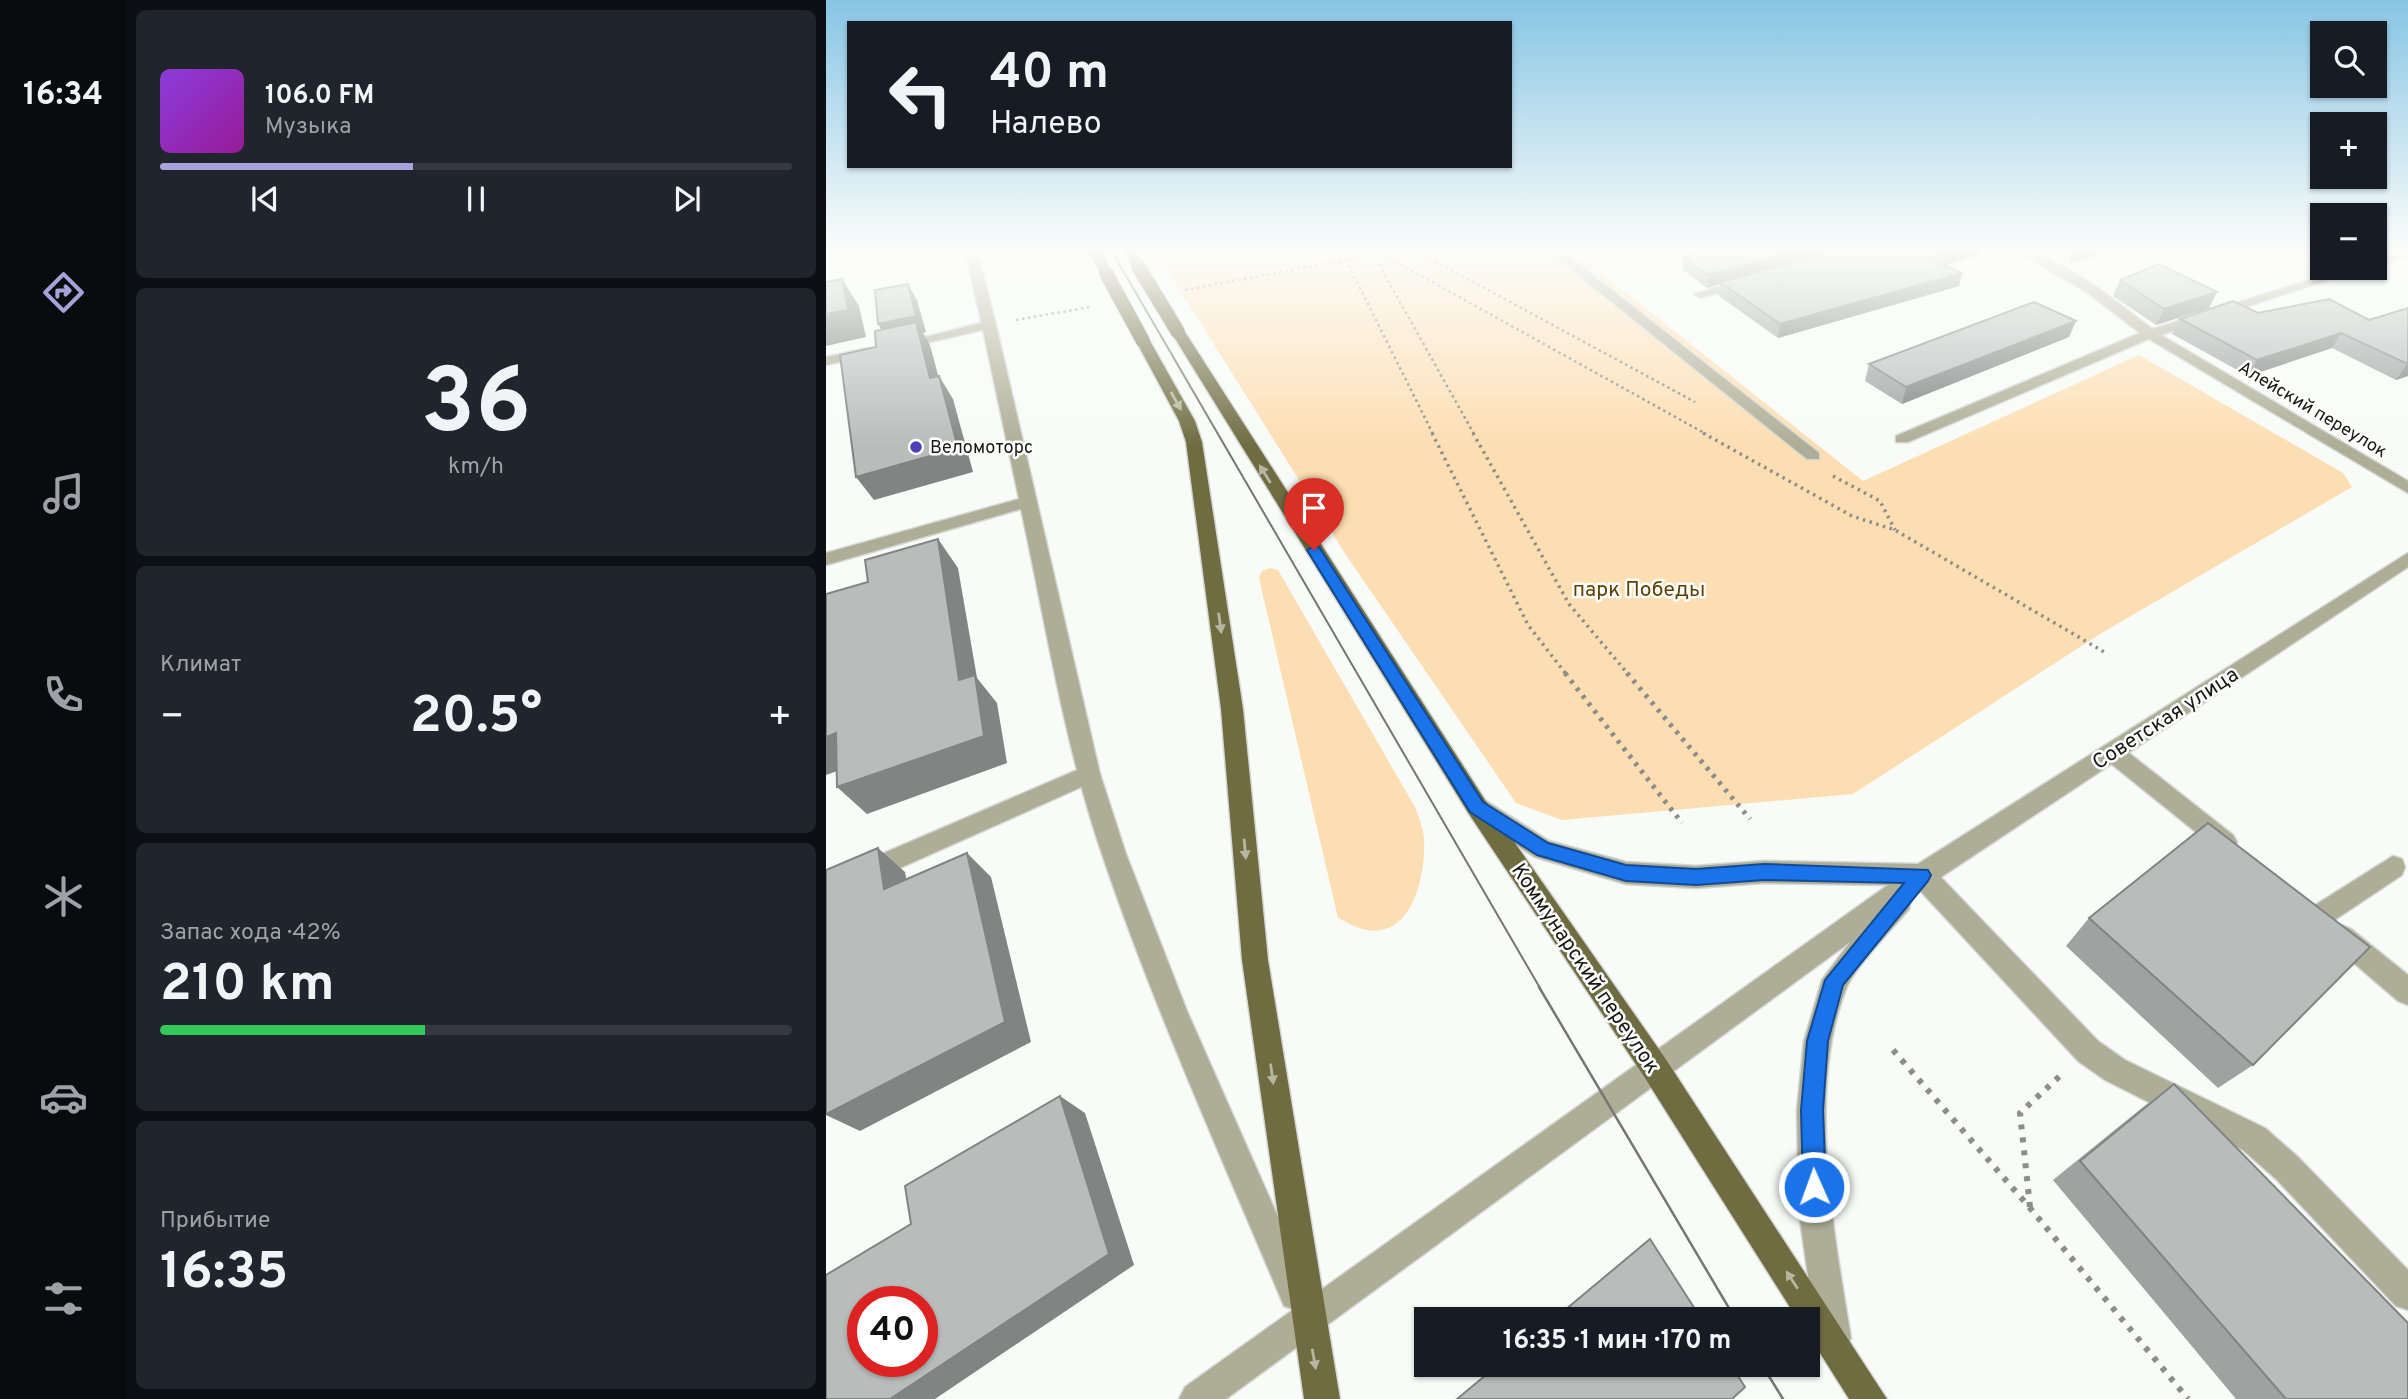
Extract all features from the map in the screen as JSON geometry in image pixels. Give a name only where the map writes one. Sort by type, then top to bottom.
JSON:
[{"type":"main road","points":[[1129,315],[1187,421],[1194,442],[1232,709],[1255,960],[1307,1319],[1322,1399]]},
{"type":"main road","name":"Коммунарский переулок","points":[[1168,315],[1477,807],[1655,1068],[1869,1399]]},
{"type":"street","points":[[987,315],[1088,775],[1114,854],[1175,1015],[1307,1319]]},
{"type":"street","points":[[1635,315],[1813,456]]},
{"type":"street","name":"Алейский переулок","points":[[2126,315],[2150,334],[2408,488]]},
{"type":"street","points":[[1902,439],[2150,334],[2209,315]]},
{"type":"street","points":[[826,361],[989,325]]},
{"type":"street","points":[[826,559],[1028,502]]},
{"type":"street","name":"Советская улица","points":[[1922,875],[2408,559]]},
{"type":"street","points":[[2112,752],[2243,857]]},
{"type":"street","points":[[826,890],[1088,775]]},
{"type":"street","points":[[1477,807],[1543,850],[1626,873],[1696,877],[1764,872],[1922,875],[2088,1051],[2115,1070],[2221,1120],[2254,1139],[2287,1168],[2408,1294]]},
{"type":"street","points":[[2318,917],[2393,867]]},
{"type":"street","points":[[1197,1399],[1922,875]]},
{"type":"street","points":[[1835,1347],[1815,1213],[1812,1110],[1818,1041],[1835,980],[1922,875]]},
{"type":"street","points":[[2296,900],[2408,992]]},
{"type":"path","points":[[1374,315],[1528,625],[1682,823]]},
{"type":"path","points":[[1407,315],[1569,604],[1750,818]]},
{"type":"path","points":[[1492,315],[1852,516],[1895,530],[2106,653]]},
{"type":"path","points":[[1535,315],[1696,402]]},
{"type":"path","points":[[1831,475],[1880,501],[1895,530]]},
{"type":"path","points":[[1893,1049],[2030,1208],[2188,1399]]},
{"type":"path","points":[[2030,1208],[2020,1113],[2088,1051]]},
{"type":"green space","name":"парк Победы","points":[[1196,315],[1654,315],[1863,481],[2139,355],[2343,473],[2352,487],[2100,634],[1853,794],[1562,820],[1516,803],[1346,555]]},
{"type":"green space","points":[[1270,568],[1278,570],[1415,807],[1422,826],[1424,853],[1419,886],[1413,902],[1405,915],[1393,925],[1379,930],[1362,929],[1338,918],[1259,578],[1262,571]]},
{"type":"building","points":[[877,315],[916,316],[878,324]]},
{"type":"building","points":[[1768,315],[1811,315],[1780,324]]},
{"type":"building","points":[[1999,315],[2063,315],[2076,321],[1906,387],[1869,364]]},
{"type":"building","points":[[2191,315],[2360,315],[2369,320],[2384,315],[2408,315],[2408,364],[2341,333],[2257,360],[2180,319]]},
{"type":"building","points":[[916,322],[930,378],[939,376],[958,448],[856,477],[840,355],[876,347],[875,331]]},
{"type":"building","points":[[938,539],[959,680],[975,675],[984,736],[837,787],[836,733],[826,737],[826,594],[868,582],[865,560]]},
{"type":"building","points":[[2208,823],[2370,947],[2253,1065],[2089,918]]},
{"type":"building","points":[[878,848],[884,889],[967,853],[1005,1022],[826,1114],[826,870]]},
{"type":"building","points":[[2174,1084],[2408,1323],[2408,1399],[2286,1399],[2080,1161]]},
{"type":"building","points":[[1060,1096],[1109,1254],[938,1367],[938,1286],[847,1286],[847,1377],[923,1377],[890,1399],[826,1399],[826,1275],[911,1224],[905,1186]]},
{"type":"building","points":[[1650,1239],[1694,1307],[1569,1307]]},
{"type":"building","points":[[1484,1377],[1739,1377],[1745,1387],[1732,1399],[1457,1399]]},
{"type":"tram line","points":[[1149,315],[1540,988]]},
{"type":"tram line","points":[[1539,987],[1728,1307]]},
{"type":"tram line","points":[[1769,1377],[1783,1399]]},
{"type":"place","name":"Веломоторс","points":[[916,447]]},
{"type":"route","points":[[1314,550],[1477,807],[1543,850],[1626,873],[1696,877],[1764,872],[1922,875],[1835,980],[1818,1041],[1812,1110],[1814,1187]]}]
